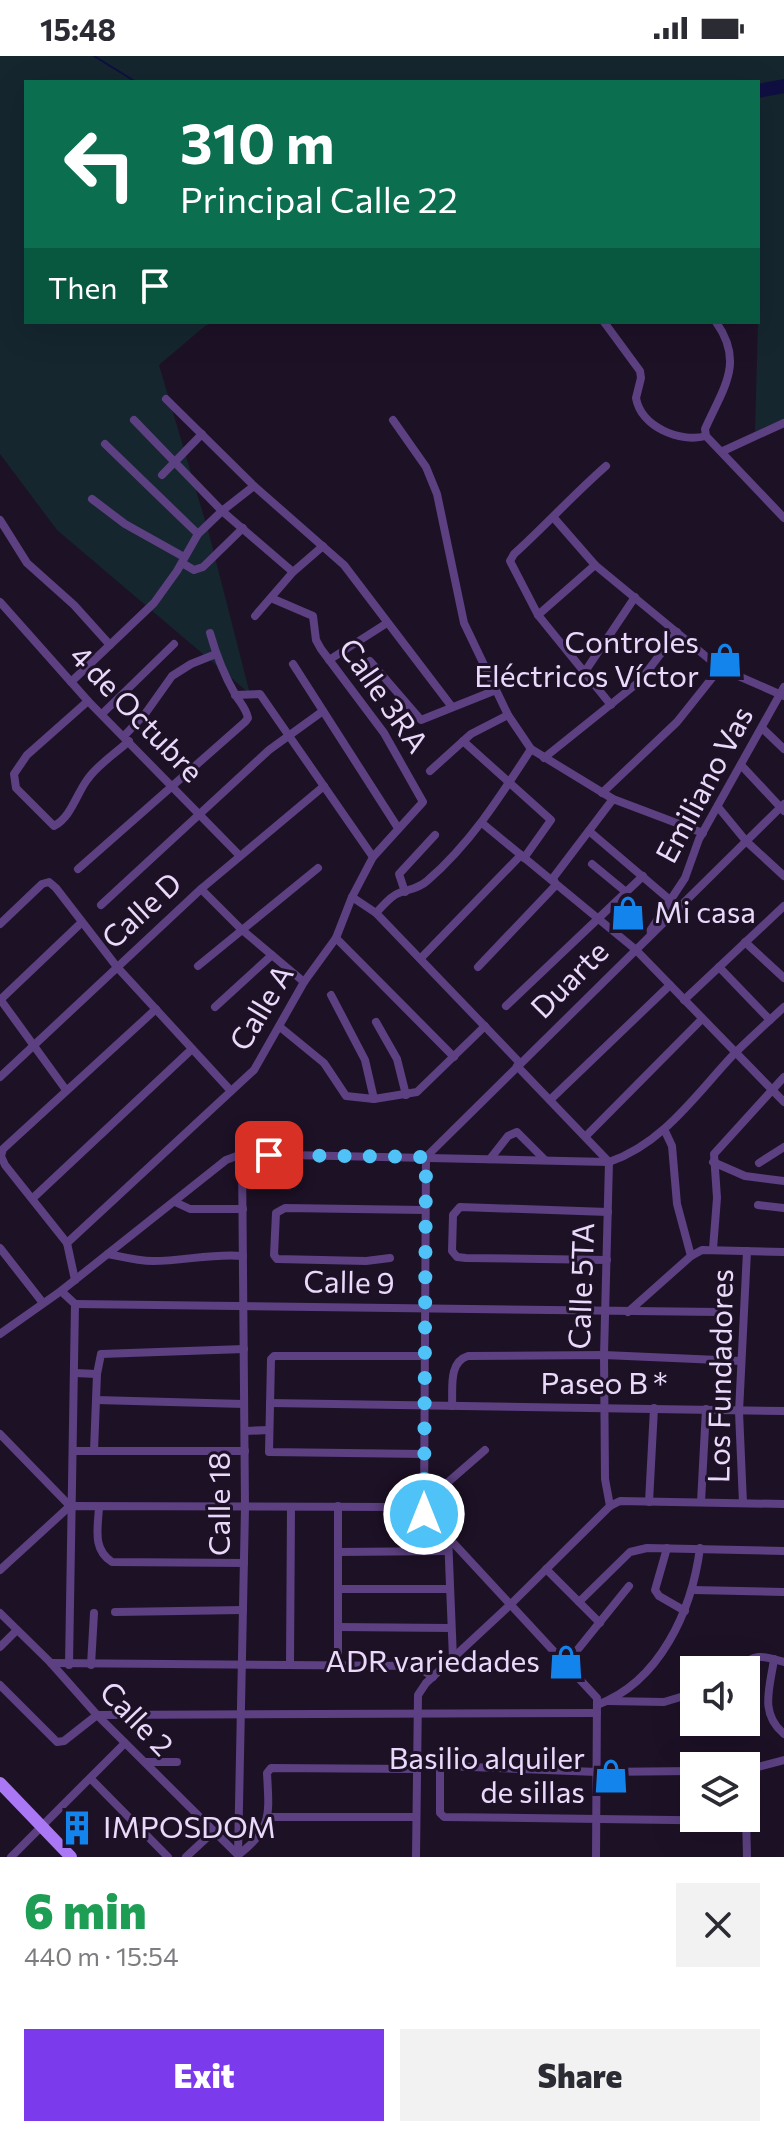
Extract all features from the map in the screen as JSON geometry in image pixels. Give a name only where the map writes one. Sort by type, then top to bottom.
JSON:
[{"type":"main road","points":[[0,1783],[71,1857]]},
{"type":"street","points":[[605,324],[640,371],[636,398],[641,410],[656,426],[669,433],[686,438],[706,436]]},
{"type":"street","points":[[717,324],[728,341],[732,365],[705,429],[706,436],[784,518]]},
{"type":"street","points":[[166,399],[254,486],[350,571],[452,707]]},
{"type":"street","points":[[134,420],[222,511],[293,572]]},
{"type":"street","points":[[393,420],[426,467],[437,494],[464,623],[508,715],[531,749],[613,799],[703,833]]},
{"type":"street","points":[[723,451],[784,423]]},
{"type":"street","points":[[162,475],[202,434]]},
{"type":"street","points":[[105,444],[198,534]]},
{"type":"street","points":[[606,466],[569,498],[554,518],[510,561],[538,615],[611,705]]},
{"type":"street","points":[[71,682],[154,603],[198,534],[254,486]]},
{"type":"street","points":[[92,499],[194,570],[203,567],[243,528]]},
{"type":"street","points":[[554,518],[595,565],[720,668],[783,692]]},
{"type":"street","points":[[0,520],[3,531],[27,563],[74,605],[110,645]]},
{"type":"street","points":[[255,616],[293,572],[323,546]]},
{"type":"street","points":[[538,615],[595,565]]},
{"type":"street","points":[[584,673],[635,597]]},
{"type":"street","name":"Calle 3RA","points":[[271,598],[311,613],[316,640],[384,733],[423,800]]},
{"type":"street","name":"4 de Octubre","points":[[0,602],[88,701],[240,856]]},
{"type":"street","points":[[329,660],[387,623]]},
{"type":"street","points":[[544,758],[654,666],[677,632]]},
{"type":"street","points":[[78,869],[248,718],[216,654],[210,633]]},
{"type":"street","points":[[102,714],[174,644]]},
{"type":"street","points":[[88,701],[27,755],[14,774],[16,788],[54,826],[73,806],[88,778],[127,738],[172,676],[216,654]]},
{"type":"street","points":[[370,661],[421,720],[496,690]]},
{"type":"street","points":[[293,664],[398,828]]},
{"type":"street","points":[[602,793],[677,722],[720,668]]},
{"type":"street","name":"Emiliano Vas","points":[[638,947],[685,878],[703,833],[783,692]]},
{"type":"street","points":[[235,695],[260,694],[373,857]]},
{"type":"street","points":[[101,905],[269,750],[323,711]]},
{"type":"street","points":[[430,771],[463,741],[508,715]]},
{"type":"street","points":[[762,728],[784,749]]},
{"type":"street","points":[[421,958],[522,856],[551,820],[463,741]]},
{"type":"street","points":[[376,913],[394,895],[424,884],[460,849],[482,823],[531,749]]},
{"type":"street","points":[[741,765],[783,807]]},
{"type":"street","name":"Calle D","points":[[0,1077],[201,889],[324,786]]},
{"type":"street","points":[[556,885],[553,878],[613,799]]},
{"type":"street","name":"Calle A","points":[[67,1243],[254,1070],[304,982],[336,938],[352,897],[373,857],[423,800]]},
{"type":"street","points":[[718,807],[746,841],[784,876]]},
{"type":"street","name":"Duarte","points":[[426,1157],[783,807]]},
{"type":"street","points":[[482,823],[556,885],[638,947],[684,1000],[784,1102]]},
{"type":"street","points":[[589,831],[670,900]]},
{"type":"street","points":[[405,892],[399,874],[435,835]]},
{"type":"street","points":[[592,864],[626,892]]},
{"type":"street","points":[[198,966],[318,868]]},
{"type":"street","points":[[506,1006],[643,876]]},
{"type":"street","points":[[0,924],[46,882],[56,888],[117,967],[231,1091]]},
{"type":"street","points":[[478,967],[556,885]]},
{"type":"street","points":[[201,889],[241,929],[304,982]]},
{"type":"street","points":[[352,897],[376,913],[421,958],[609,1162]]},
{"type":"street","points":[[684,1000],[783,909]]},
{"type":"street","points":[[66,1090],[0,999],[81,923]]},
{"type":"street","points":[[336,938],[454,1057]]},
{"type":"street","points":[[745,942],[784,978]]},
{"type":"street","points":[[215,1007],[272,955]]},
{"type":"street","points":[[719,967],[770,1020]]},
{"type":"street","points":[[550,1100],[670,985]]},
{"type":"street","points":[[331,995],[364,1058],[374,1099]]},
{"type":"street","points":[[0,1334],[61,1291],[226,1160],[242,1154],[609,1162],[629,1155],[664,1129],[735,1053],[784,1007]]},
{"type":"street","points":[[75,1280],[67,1243],[5,1165],[1,1156],[3,1149],[156,1009]]},
{"type":"street","points":[[586,1136],[702,1019]]},
{"type":"street","points":[[376,1022],[397,1059],[406,1095]]},
{"type":"street","points":[[280,1027],[324,1063],[346,1096],[374,1099],[406,1095],[422,1088],[485,1026]]},
{"type":"street","points":[[33,1198],[192,1049]]},
{"type":"street","points":[[713,1249],[717,1198],[713,1162],[716,1151],[784,1077]]},
{"type":"street","points":[[664,1129],[672,1146],[677,1204],[691,1256]]},
{"type":"street","points":[[490,1159],[508,1136],[517,1132],[545,1160]]},
{"type":"street","points":[[759,1163],[784,1147]]},
{"type":"street","name":"Calle 18","points":[[239,1856],[245,1508],[242,1154]]},
{"type":"street","points":[[424,1514],[426,1157]]},
{"type":"street","name":"Calle 5TA","points":[[609,1162],[604,1355],[605,1479],[610,1506]]},
{"type":"street","points":[[713,1162],[745,1176],[784,1181]]},
{"type":"street","points":[[175,1202],[190,1209],[243,1209]]},
{"type":"street","points":[[758,1205],[784,1208]]},
{"type":"street","points":[[607,1260],[466,1258],[457,1257],[452,1251],[453,1215],[460,1207],[608,1212]]},
{"type":"street","points":[[390,1258],[366,1261],[277,1259],[274,1257],[276,1213],[285,1208],[425,1210]]},
{"type":"street","points":[[0,1248],[43,1303]]},
{"type":"street","points":[[627,1312],[702,1250],[784,1252]]},
{"type":"street","name":"Los Fundadores","points":[[743,1503],[739,1412],[747,1251]]},
{"type":"street","points":[[108,1254],[152,1261],[211,1258],[223,1254],[243,1256]]},
{"type":"street","points":[[61,1291],[75,1304],[69,1665]]},
{"type":"street","name":"Calle 9","points":[[75,1304],[719,1312]]},
{"type":"street","points":[[94,1451],[97,1374],[103,1353],[244,1349]]},
{"type":"street","points":[[452,1406],[454,1368],[463,1357],[604,1355],[741,1361]]},
{"type":"street","points":[[424,1454],[271,1454],[269,1430],[271,1359],[274,1356],[425,1356]]},
{"type":"street","points":[[74,1373],[97,1374]]},
{"type":"street","points":[[96,1400],[244,1404]]},
{"type":"street","name":"Paseo B *","points":[[270,1403],[784,1411]]},
{"type":"street","points":[[649,1502],[654,1408]]},
{"type":"street","points":[[701,1502],[706,1409]]},
{"type":"street","points":[[245,1431],[269,1430]]},
{"type":"street","points":[[0,1434],[70,1506],[393,1507],[424,1514],[566,1664],[597,1705],[596,1857]]},
{"type":"street","points":[[424,1503],[485,1450]]},
{"type":"street","points":[[73,1451],[245,1451]]},
{"type":"street","points":[[416,1857],[418,1695],[610,1506],[620,1501],[784,1504]]},
{"type":"street","points":[[0,1570],[70,1506]]},
{"type":"street","points":[[338,1506],[338,1665]]},
{"type":"street","points":[[99,1507],[98,1545],[100,1553],[112,1562],[244,1563]]},
{"type":"street","points":[[290,1664],[291,1507]]},
{"type":"street","points":[[447,1535],[453,1659]]},
{"type":"street","points":[[579,1602],[630,1552],[647,1548],[784,1551]]},
{"type":"street","points":[[667,1548],[655,1590],[659,1596],[685,1611]]},
{"type":"street","points":[[0,1685],[57,1742],[64,1741],[97,1715],[416,1714],[597,1705],[620,1693],[667,1648],[693,1590],[700,1548]]},
{"type":"street","points":[[338,1552],[448,1551]]},
{"type":"street","points":[[546,1569],[600,1623]]},
{"type":"street","points":[[566,1664],[629,1586]]},
{"type":"street","points":[[338,1589],[450,1589]]},
{"type":"street","points":[[693,1590],[784,1592]]},
{"type":"street","points":[[115,1612],[243,1610]]},
{"type":"street","name":"Calle 2","points":[[0,1613],[239,1856]]},
{"type":"street","points":[[91,1665],[94,1613]]},
{"type":"street","points":[[338,1627],[451,1628]]},
{"type":"street","points":[[0,1647],[17,1630]]},
{"type":"street","points":[[760,1656],[784,1662]]},
{"type":"street","points":[[774,1659],[768,1711],[775,1727],[784,1734]]},
{"type":"street","points":[[51,1663],[416,1666],[433,1677]]},
{"type":"street","points":[[607,1701],[664,1702],[680,1697]]},
{"type":"street","points":[[11,1857],[125,1743]]},
{"type":"street","points":[[760,1766],[784,1760]]},
{"type":"street","points":[[144,1762],[177,1762]]},
{"type":"street","points":[[680,1771],[597,1772],[445,1766],[440,1769],[440,1813],[444,1817],[680,1818]]},
{"type":"street","points":[[239,1856],[253,1844],[269,1817],[267,1773],[271,1768],[416,1769]]},
{"type":"street","points":[[91,1779],[168,1857]]},
{"type":"street","points":[[269,1817],[416,1817]]},
{"type":"street","points":[[186,1857],[214,1831]]},
{"type":"street","points":[[746,1832],[747,1857]]},
{"type":"shaded area","points":[[0,56],[784,56],[784,426],[755,431],[760,324],[760,80],[24,80],[24,324],[209,324],[159,365],[209,534],[250,694],[57,530],[0,454]]},
{"type":"waterway","points":[[94,56],[133,80]]},
{"type":"waterway","points":[[760,91],[784,86]]},
{"type":"place","name":"Controles Eléctricos Víctor","points":[[725,660]]},
{"type":"place","name":"Mi casa","points":[[628,913]]},
{"type":"place","name":"ADR variedades","points":[[566,1662]]},
{"type":"place","name":"Basilio alquiler de sillas","points":[[611,1776]]},
{"type":"place","name":"IMPOSDOM","points":[[77,1828]]},
{"type":"route","points":[[269,1155],[426,1157],[424,1514]]}]
